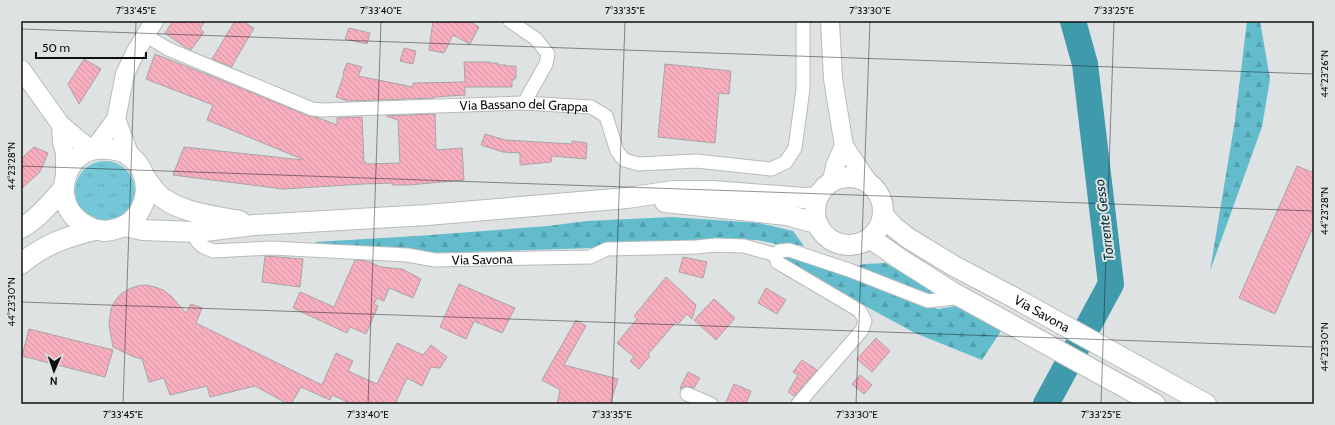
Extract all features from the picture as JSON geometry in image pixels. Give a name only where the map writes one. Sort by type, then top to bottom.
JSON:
[{"type":"main road","points":[[21,228],[46,206],[64,183],[70,167],[75,161],[82,155],[92,150],[106,148],[119,150],[130,156],[140,167],[143,174],[146,185],[145,198],[141,209],[134,219],[124,226],[106,231],[96,230],[85,226],[76,219],[69,210],[65,199],[64,183]]},
{"type":"main road","points":[[143,174],[156,192],[175,205],[190,210],[255,225]]},
{"type":"main road","points":[[844,177],[856,178],[868,182],[877,191],[882,202],[883,215],[879,228],[870,238],[859,244],[846,245],[833,242],[823,234],[816,223],[814,214],[818,197],[824,188],[832,181],[844,177]]},
{"type":"main road","points":[[124,226],[142,230],[196,232],[255,225],[427,215],[627,198],[673,191],[713,191],[804,198],[818,197]]},
{"type":"main road","points":[[627,198],[787,215],[816,223]]},
{"type":"main road","name":"Via Savona","points":[[883,215],[894,227],[908,238],[954,266],[1206,404]]},
{"type":"main road","points":[[21,264],[51,243],[96,230]]},
{"type":"main road","name":"Via Savona","points":[[870,238],[896,257],[952,292],[1155,404]]},
{"type":"street","points":[[510,21],[536,39],[548,54],[546,64],[524,103]]},
{"type":"street","name":"Via Bassano del Grappa","points":[[150,28],[168,49],[312,109],[322,110],[524,103],[590,107],[606,116],[617,151],[624,160],[639,164],[696,161],[771,169],[786,162],[795,148],[803,89],[803,21]]},
{"type":"street","points":[[830,21],[833,78],[844,146],[868,182]]},
{"type":"street","points":[[21,69],[61,125],[92,150],[116,119],[125,74],[150,28]]},
{"type":"street","points":[[116,119],[130,156]]},
{"type":"street","points":[[61,125],[62,142],[65,153],[64,183]]},
{"type":"street","points":[[832,181],[835,166],[844,146]]},
{"type":"street","name":"Via Savona","points":[[196,232],[197,241],[202,246],[212,251],[271,248],[407,255],[435,260],[590,257],[607,249],[696,247],[716,245],[744,246],[776,255],[779,251],[789,250],[849,270],[928,301],[962,297]]},
{"type":"street","points":[[776,255],[777,262],[860,311],[865,321],[862,330],[798,404]]},
{"type":"street","points":[[687,394],[711,404]]},
{"type":"green space","points":[[1247,21],[1260,21],[1270,79],[1262,127],[1210,271],[1235,120]]},
{"type":"green space","points":[[105,161],[117,163],[130,174],[133,179],[135,191],[133,203],[122,216],[117,219],[105,221],[93,219],[80,208],[77,203],[75,191],[77,179],[88,166],[93,163]]},
{"type":"green space","points":[[671,217],[759,223],[793,231],[804,246],[776,244],[757,240],[715,239],[691,243],[613,242],[592,248],[439,253],[391,247],[329,245],[314,242],[548,226],[587,221]]},
{"type":"green space","points":[[786,255],[938,309],[956,306],[1001,331],[982,360],[915,333],[786,263],[783,259]]},
{"type":"green space","points":[[885,263],[940,293],[925,296],[851,267],[865,264]]},
{"type":"building","points":[[173,21],[205,21],[200,29],[204,32],[191,50],[165,33]]},
{"type":"building","points":[[235,21],[242,21],[254,28],[232,67],[212,59]]},
{"type":"building","points":[[433,21],[469,21],[479,27],[470,44],[453,35],[444,53],[429,50]]},
{"type":"building","points":[[349,28],[370,33],[367,44],[345,39]]},
{"type":"building","points":[[404,48],[416,51],[413,64],[400,61]]},
{"type":"building","points":[[155,54],[309,116],[337,125],[337,118],[362,117],[364,162],[366,162],[366,164],[400,163],[398,120],[386,116],[435,114],[436,150],[462,148],[464,180],[409,185],[392,185],[392,183],[283,189],[173,175],[184,147],[302,159],[207,120],[213,105],[146,79]]},
{"type":"building","points":[[84,59],[101,69],[79,104],[68,84]]},
{"type":"building","points":[[464,62],[489,62],[498,63],[498,65],[516,66],[516,78],[512,80],[512,87],[465,87],[465,95],[434,98],[348,101],[336,97],[347,63],[362,67],[358,76],[413,87],[413,83],[465,82]]},
{"type":"building","points":[[665,64],[731,71],[729,94],[719,93],[715,143],[658,137]]},
{"type":"building","points":[[485,134],[505,140],[572,144],[572,141],[587,143],[586,159],[552,156],[551,162],[520,165],[520,153],[503,152],[481,145]]},
{"type":"building","points":[[34,147],[48,153],[40,172],[21,189],[21,159]]},
{"type":"building","points":[[1297,166],[1314,173],[1314,225],[1275,314],[1239,298]]},
{"type":"building","points":[[265,256],[303,259],[300,287],[262,282]]},
{"type":"building","points":[[683,257],[707,262],[703,278],[679,272]]},
{"type":"building","points":[[355,260],[367,261],[381,267],[402,269],[421,279],[413,298],[389,288],[384,301],[377,298],[374,304],[378,306],[366,334],[350,327],[347,333],[293,308],[300,292],[334,307]]},
{"type":"building","points":[[666,277],[696,305],[692,319],[687,314],[678,324],[676,322],[648,354],[650,356],[639,369],[630,361],[634,357],[617,343],[637,319],[634,316]]},
{"type":"building","points":[[459,284],[515,308],[502,333],[474,321],[466,339],[440,327]]},
{"type":"building","points":[[146,285],[163,290],[171,296],[186,313],[191,304],[202,308],[196,323],[322,385],[336,353],[353,361],[348,371],[377,384],[397,343],[423,355],[431,345],[447,357],[440,368],[431,367],[422,386],[407,378],[395,404],[352,404],[332,395],[330,400],[301,387],[291,404],[288,404],[255,386],[210,397],[207,386],[170,395],[164,378],[149,382],[142,359],[134,357],[113,347],[109,325],[111,309],[115,301],[121,294],[129,289]]},
{"type":"building","points":[[766,288],[786,300],[777,314],[758,303]]},
{"type":"building","points":[[714,299],[735,318],[716,340],[694,320]]},
{"type":"building","points":[[576,320],[586,326],[564,365],[618,379],[610,404],[557,404],[560,390],[542,380]]},
{"type":"building","points":[[29,329],[113,350],[105,377],[22,356]]},
{"type":"building","points":[[876,338],[890,351],[872,372],[857,359]]},
{"type":"building","points":[[802,360],[817,370],[794,396],[788,392],[798,375],[793,372]]},
{"type":"building","points":[[688,372],[700,378],[694,388],[686,386],[681,389],[680,388]]},
{"type":"building","points":[[860,375],[872,385],[864,394],[852,384]]},
{"type":"building","points":[[734,384],[751,391],[746,404],[725,404]]},
{"type":"waterway","name":"Torrente Gesso","points":[[1046,404],[1111,284],[1085,64],[1073,21]]}]
